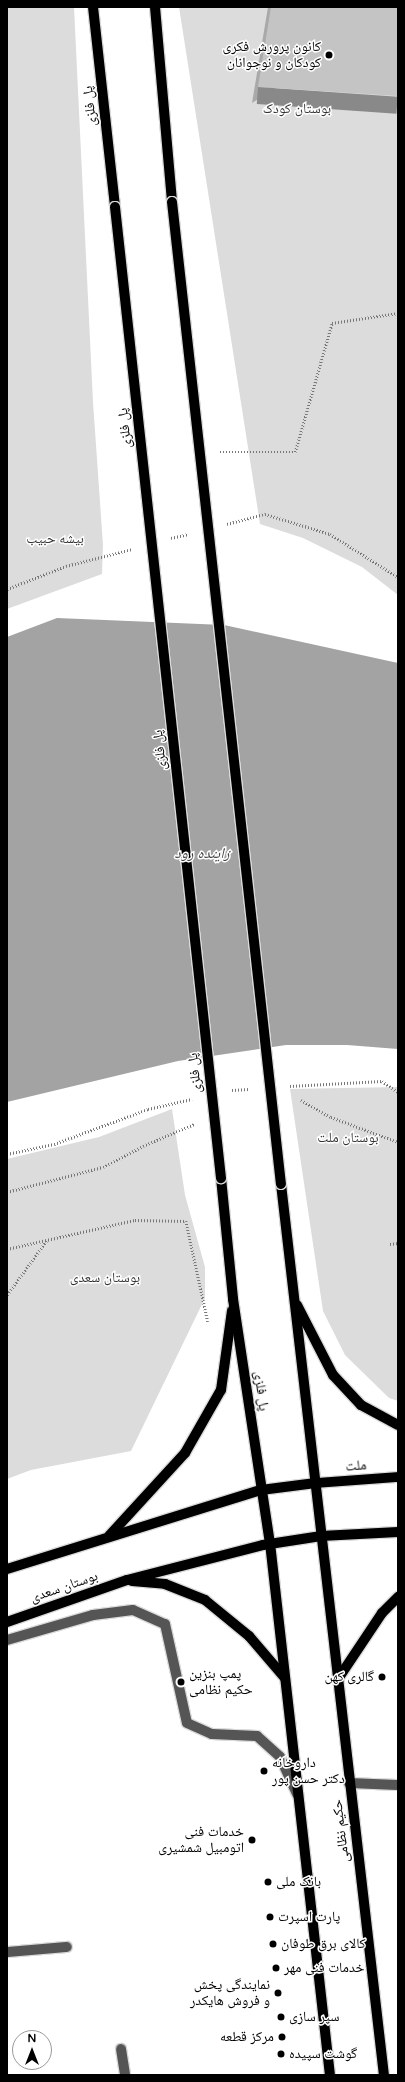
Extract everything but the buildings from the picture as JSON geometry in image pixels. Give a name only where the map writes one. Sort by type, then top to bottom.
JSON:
[{"type":"main road","name":"پل فلزی","points":[[93,7],[233,1299],[270,1543]]},
{"type":"main road","points":[[155,7],[172,202],[281,1184],[316,1483]]},
{"type":"main road","points":[[294,1298],[334,1375],[361,1405],[398,1425]]},
{"type":"main road","points":[[109,1536],[185,1453],[221,1390],[233,1299]]},
{"type":"main road","name":"ملت","points":[[261,1490],[316,1483],[398,1477]]},
{"type":"main road","name":"حکیم نظامی","points":[[316,1483],[349,1783],[384,2075]]},
{"type":"main road","points":[[7,1568],[261,1490]]},
{"type":"main road","points":[[321,1536],[398,1532]]},
{"type":"main road","name":"بوستان سعدی","points":[[7,1622],[126,1580],[270,1543],[321,1536]]},
{"type":"main road","points":[[270,1543],[297,1794],[330,2075]]},
{"type":"main road","points":[[126,1580],[165,1584],[205,1600],[249,1636],[285,1678]]},
{"type":"main road","points":[[338,1679],[382,1613],[398,1597]]},
{"type":"street","points":[[7,1640],[93,1615],[133,1610],[164,1624],[187,1723],[212,1734],[257,1736],[280,1757],[297,1794]]},
{"type":"street","points":[[349,1783],[398,1785]]},
{"type":"street","points":[[7,1952],[66,1947]]},
{"type":"street","points":[[121,2049],[125,2075]]},
{"type":"path","points":[[200,452],[295,452],[332,323],[398,313]]},
{"type":"path","points":[[301,1100],[331,1117],[398,1142]]},
{"type":"path","points":[[7,1192],[103,1167],[143,1146],[197,1123]]},
{"type":"path","points":[[7,1249],[135,1220],[186,1221],[208,1324]]},
{"type":"path","points":[[7,1295],[47,1240]]},
{"type":"path","points":[[390,1244],[398,1243]]},
{"type":"green space","name":"بیشه حبیب","points":[[7,7],[74,7],[93,402],[103,545],[102,574],[7,609]]},
{"type":"green space","name":"بوستان کودک","points":[[179,7],[398,7],[398,595],[362,567],[303,538],[260,524]]},
{"type":"green space","name":"بوستان ملت","points":[[398,1087],[398,1401],[389,1398],[345,1355],[323,1311],[290,1089]]},
{"type":"green space","name":"بوستان سعدی","points":[[172,1109],[185,1195],[205,1267],[205,1298],[131,1451],[31,1470],[7,1479],[7,1159],[99,1137]]},
{"type":"water","name":"زاینده رود","points":[[57,618],[224,625],[398,663],[398,1049],[347,1045],[286,1045],[178,1061],[7,1102],[7,637]]},
{"type":"place","name":"کانون پرورش فکری کودکان و نوجوانان","points":[[329,55]]},
{"type":"place","name":"گالری کهن","points":[[382,1677]]},
{"type":"place","name":"پمپ بنزین حکیم نظامی","points":[[181,1682]]},
{"type":"place","name":"داروخانه دکتر حسن پور","points":[[264,1771]]},
{"type":"place","name":"خدمات فنی اتومبیل شمشیری","points":[[252,1840]]},
{"type":"place","name":"بانک ملی","points":[[268,1882]]},
{"type":"place","name":"پارت اسپرت","points":[[270,1917]]},
{"type":"place","name":"کالای برق طوفان","points":[[273,1944]]},
{"type":"place","name":"خدمات فنی مهر","points":[[276,1968]]},
{"type":"place","name":"نمایندگی پخش و فروش هایکدر","points":[[278,1993]]},
{"type":"place","name":"سپر سازی","points":[[281,2017]]},
{"type":"place","name":"مرکز قطعه","points":[[282,2037]]},
{"type":"place","name":"گوشت سپیده","points":[[281,2054]]}]
